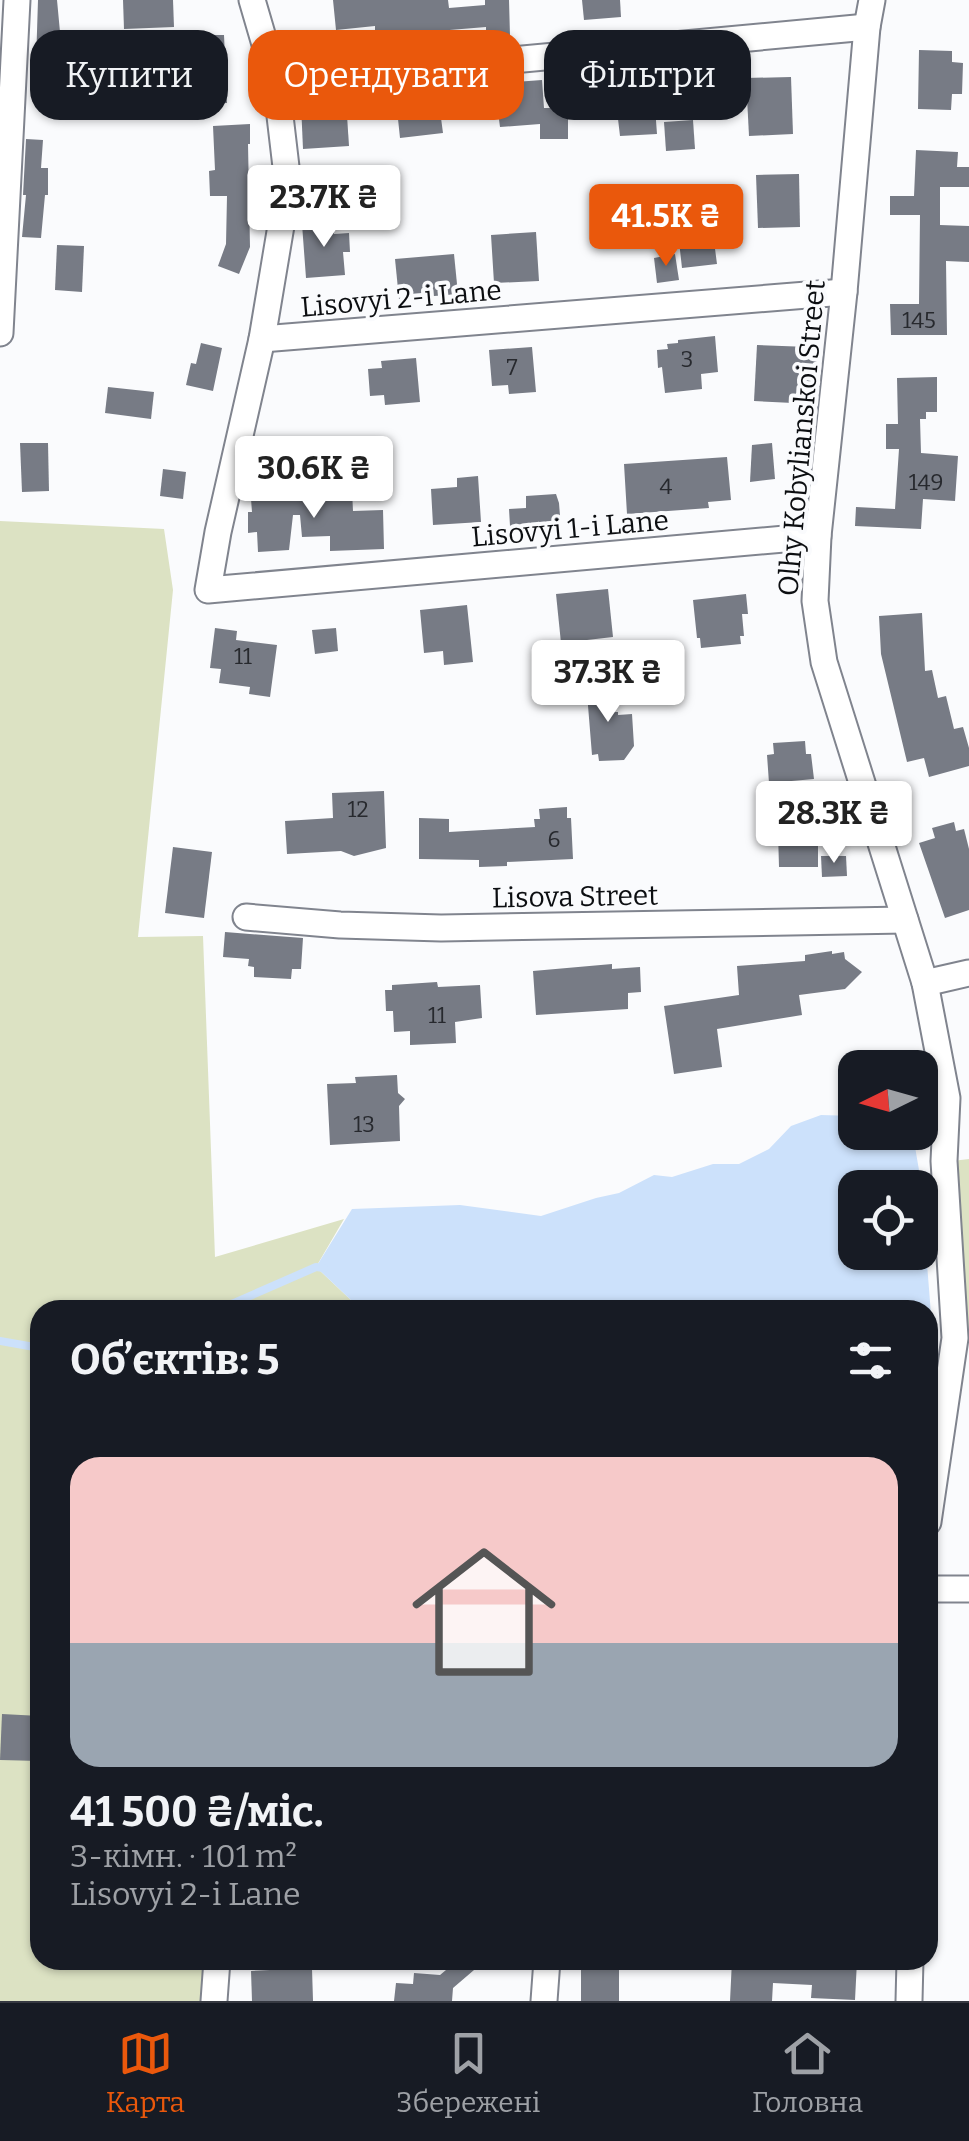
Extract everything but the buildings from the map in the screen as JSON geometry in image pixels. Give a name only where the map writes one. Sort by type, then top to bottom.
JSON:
[{"type":"street","points":[[0,333],[17,0]]},
{"type":"street","points":[[252,0],[261,30]]},
{"type":"street","name":"Olhy Kobylianskoi Street","points":[[872,0],[818,536],[815,601],[824,662],[924,983],[947,1098],[944,1162],[955,1325],[938,1449]]},
{"type":"street","points":[[524,59],[867,27]]},
{"type":"street","points":[[262,339],[288,184],[280,120]]},
{"type":"street","name":"Lisovyi 2-i Lane","points":[[262,339],[844,292]]},
{"type":"street","name":"Lisovyi 1-i Lane","points":[[262,339],[208,590],[818,536]]},
{"type":"street","name":"Lisova Street","points":[[246,917],[441,928],[905,920]]},
{"type":"street","points":[[924,983],[969,973]]},
{"type":"street","points":[[938,1589],[969,1589]]},
{"type":"street","points":[[214,2001],[216,1970]]},
{"type":"street","points":[[544,2001],[546,1970]]},
{"type":"street","points":[[909,2001],[910,1970]]},
{"type":"green space","points":[[0,521],[164,529],[173,590],[138,937],[203,936],[215,1257],[344,1219],[316,1267],[351,1300],[30,1300],[30,1970],[216,1970],[214,2001],[0,2001]]},
{"type":"green space","points":[[969,1159],[969,1339],[955,1338],[944,1162]]},
{"type":"water","points":[[821,1115],[838,1116],[838,1150],[916,1150],[919,1170],[838,1170],[838,1270],[927,1270],[930,1300],[351,1300],[316,1267],[352,1209],[460,1205],[541,1216],[619,1193],[654,1175],[672,1177],[713,1164],[739,1164],[769,1149],[791,1126]]},
{"type":"waterway","points":[[241,1300],[316,1267],[324,1268]]},
{"type":"waterway","points":[[0,1341],[30,1346]]}]
